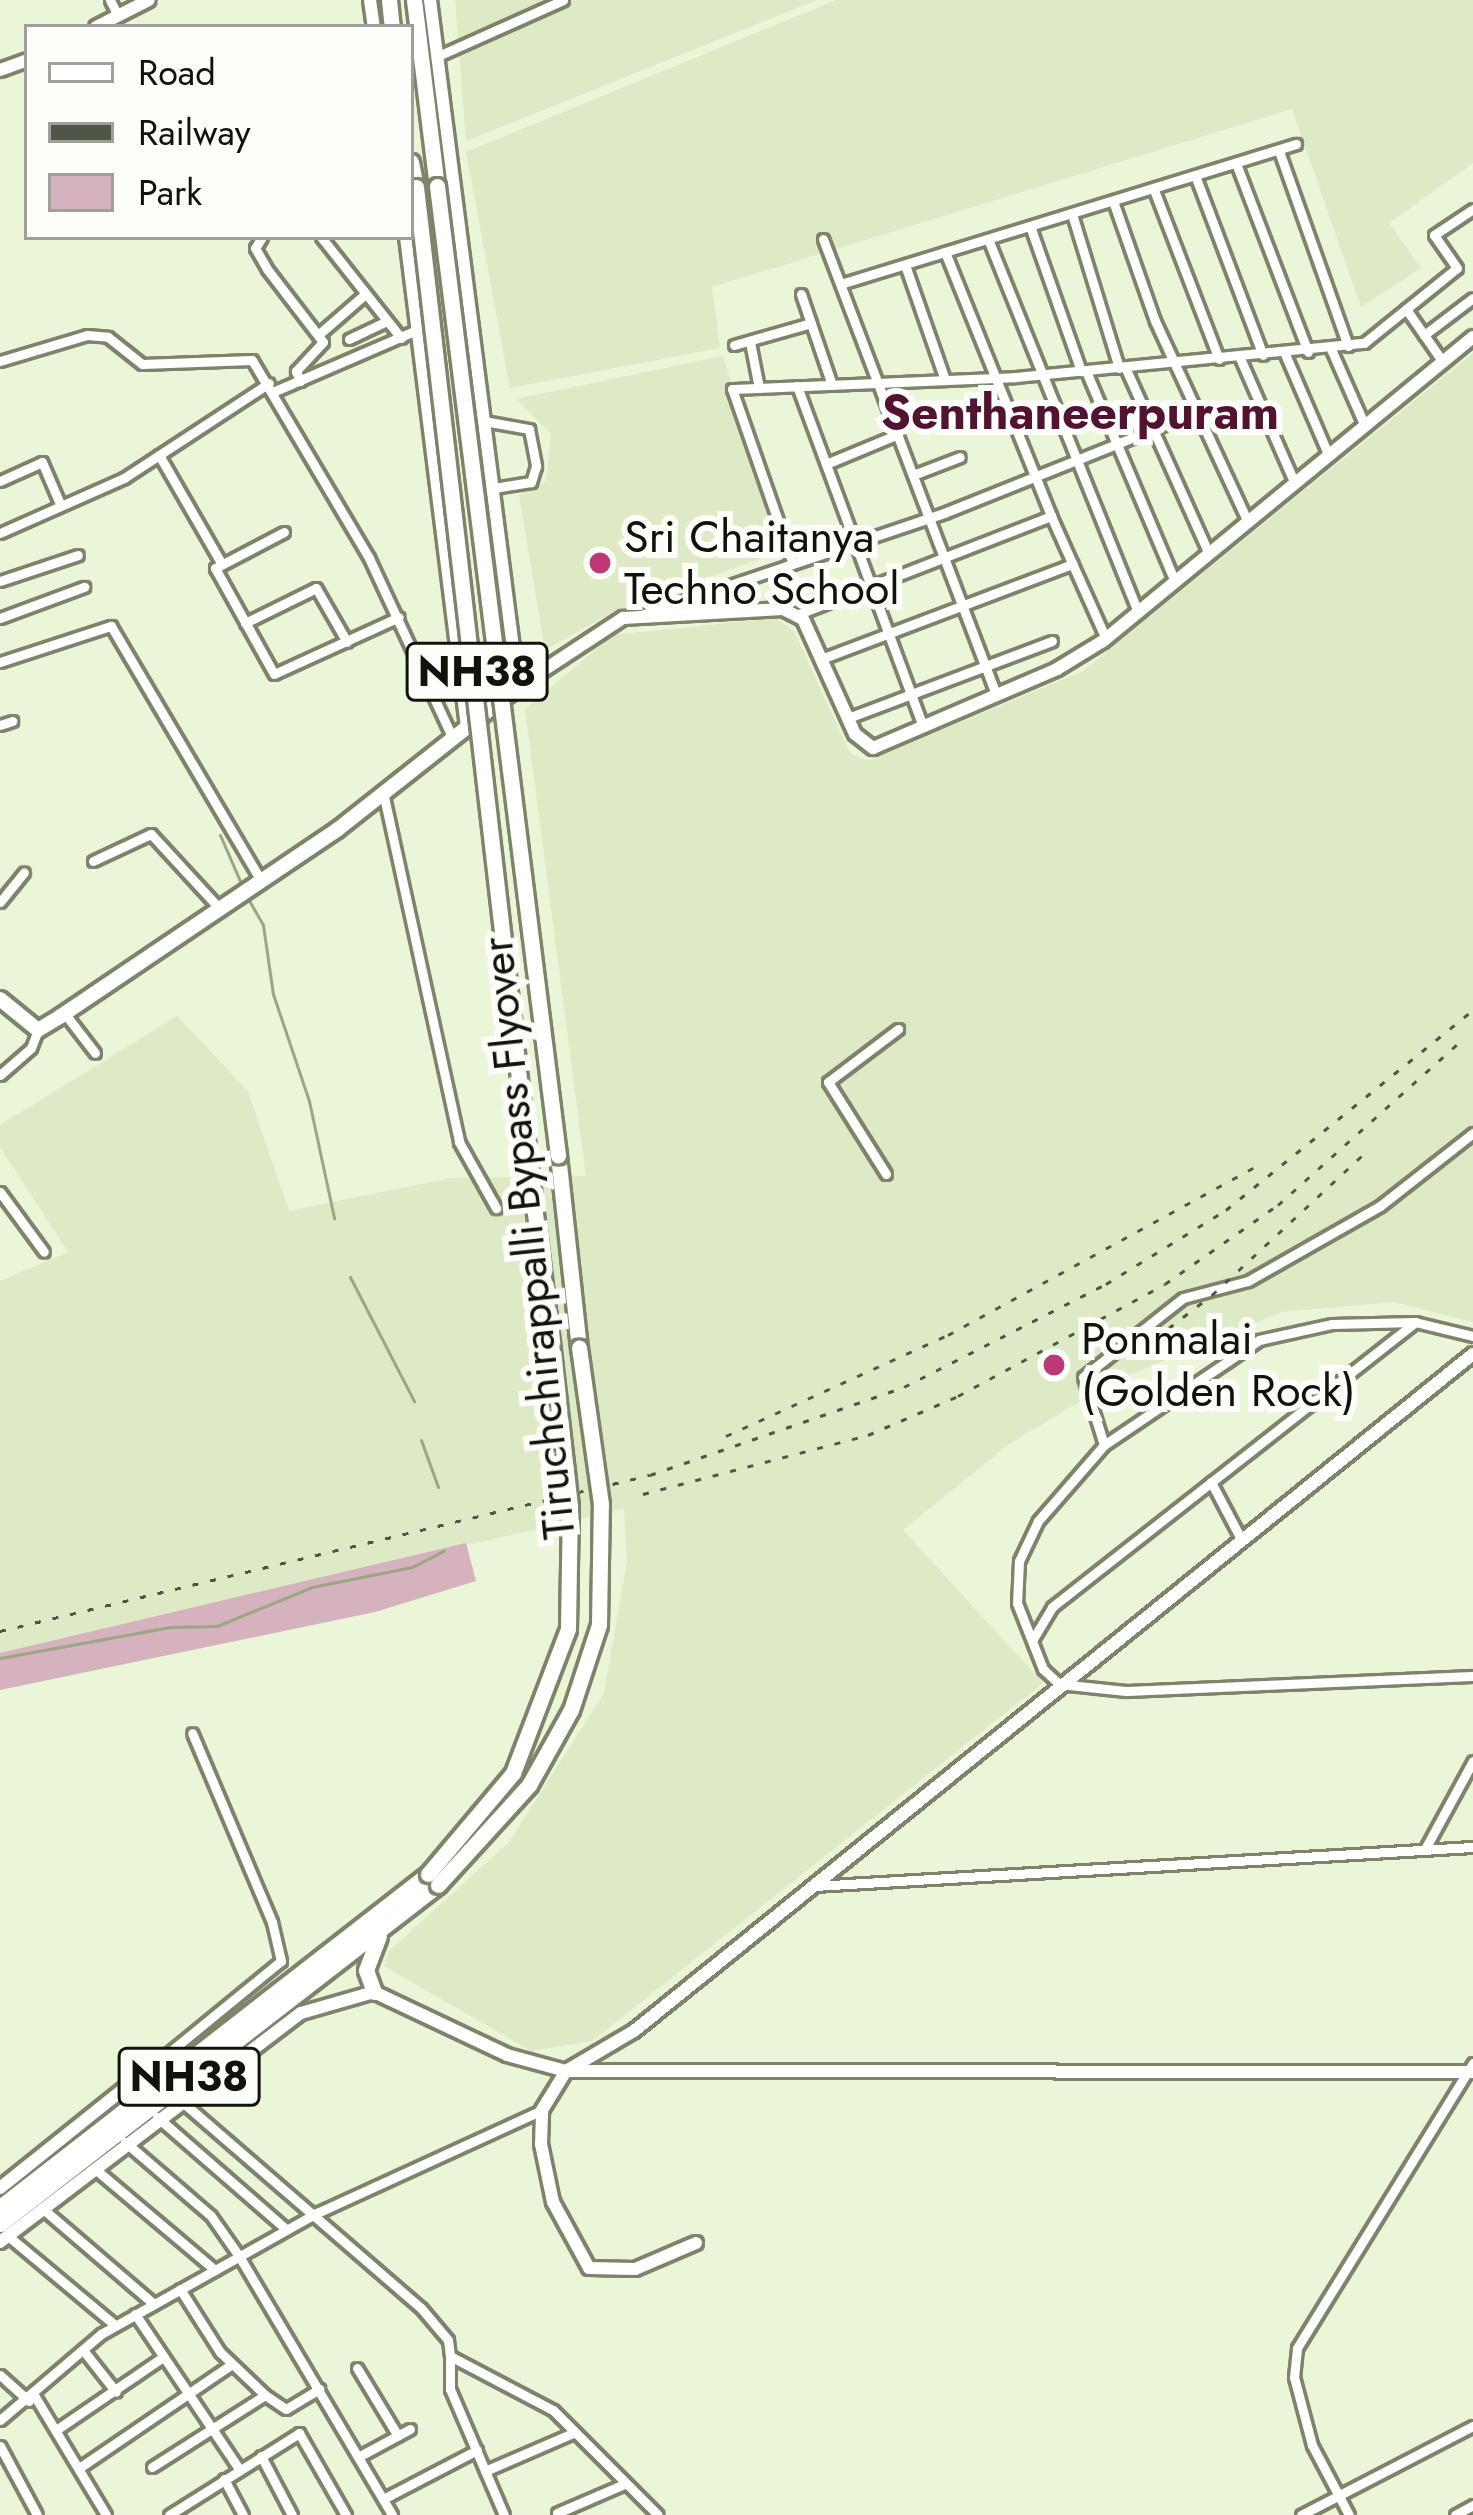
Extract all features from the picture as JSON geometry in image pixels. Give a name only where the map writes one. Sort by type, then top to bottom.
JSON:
[{"type":"highway","name":"Tiruchchirappalli Bypass Flyover","points":[[3,2234],[380,1933],[529,1785],[571,1710],[599,1625],[602,1504],[415,0]]},
{"type":"highway","name":"Tiruchchirappalli Bypass Flyover","points":[[0,2207],[433,1880],[513,1773],[544,1708],[568,1629],[570,1506],[414,177]]},
{"type":"highway","points":[[374,1992],[366,1970],[380,1933]]},
{"type":"main road","points":[[0,999],[38,1030],[65,1014],[262,881],[518,687]]},
{"type":"street","points":[[110,0],[118,16]]},
{"type":"street","points":[[102,24],[149,0]]},
{"type":"street","points":[[430,0],[518,687],[597,628],[928,518],[1196,412]]},
{"type":"street","points":[[438,56],[563,0]]},
{"type":"street","points":[[844,284],[1296,144]]},
{"type":"street","points":[[1279,151],[1348,346]]},
{"type":"street","points":[[1237,166],[1308,352]]},
{"type":"street","points":[[1196,178],[1263,355]]},
{"type":"street","points":[[1154,190],[1219,359]]},
{"type":"street","points":[[1113,201],[1175,363],[1248,522]]},
{"type":"street","points":[[792,561],[732,388],[1036,375],[1364,343],[1457,268],[1434,235],[1473,208]]},
{"type":"street","points":[[1072,214],[1122,368],[1209,554]]},
{"type":"street","points":[[1030,226],[1084,371],[1175,582]]},
{"type":"street","points":[[823,239],[844,284],[876,382],[996,695]]},
{"type":"street","points":[[988,239],[1036,375],[1138,613]]},
{"type":"street","points":[[260,240],[255,248],[267,269],[324,347],[302,361],[300,381]]},
{"type":"street","points":[[323,240],[400,338]]},
{"type":"street","points":[[406,240],[467,724]]},
{"type":"street","points":[[945,252],[992,378],[1106,638]]},
{"type":"street","points":[[905,265],[945,380]]},
{"type":"street","points":[[801,294],[832,386]]},
{"type":"street","points":[[318,335],[364,295]]},
{"type":"street","points":[[1424,335],[1473,298]]},
{"type":"street","points":[[1406,309],[1443,362]]},
{"type":"street","points":[[349,339],[387,322]]},
{"type":"street","points":[[734,345],[811,323]]},
{"type":"street","points":[[0,532],[159,455],[272,387],[300,381],[419,329]]},
{"type":"street","points":[[0,361],[108,337],[142,364],[246,358],[272,387],[399,617],[451,736]]},
{"type":"street","points":[[640,617],[783,609],[796,615],[848,718],[873,748],[996,695],[1106,638],[1473,338]]},
{"type":"street","points":[[750,342],[759,388]]},
{"type":"street","points":[[1330,349],[1365,426]]},
{"type":"street","points":[[1285,354],[1329,456]]},
{"type":"street","points":[[1240,358],[1295,484]]},
{"type":"street","points":[[797,386],[923,727]]},
{"type":"street","points":[[484,421],[529,429],[536,466],[531,482],[493,488]]},
{"type":"street","points":[[826,464],[896,435]]},
{"type":"street","points":[[159,455],[221,563]]},
{"type":"street","points":[[914,475],[960,457]]},
{"type":"street","points":[[0,481],[42,462],[60,504]]},
{"type":"street","points":[[796,615],[1051,516]]},
{"type":"street","points":[[284,532],[214,568],[274,674],[399,617]]},
{"type":"street","points":[[0,581],[78,555]]},
{"type":"street","points":[[821,659],[1073,564]]},
{"type":"street","points":[[0,617],[84,587]]},
{"type":"street","points":[[245,623],[316,588],[347,642]]},
{"type":"street","points":[[0,662],[111,626],[262,881]]},
{"type":"street","points":[[848,718],[1052,641]]},
{"type":"street","points":[[383,792],[459,1142],[496,1208]]},
{"type":"street","points":[[93,861],[151,834],[221,910]]},
{"type":"street","points":[[0,902],[23,872]]},
{"type":"street","points":[[65,1014],[95,1053]]},
{"type":"street","points":[[886,1174],[828,1082],[898,1029]]},
{"type":"street","points":[[0,1075],[32,1048],[38,1030]]},
{"type":"street","points":[[1104,1445],[1083,1378],[1107,1357],[1183,1298],[1248,1281],[1380,1206],[1473,1133]]},
{"type":"street","points":[[0,1192],[44,1252]]},
{"type":"street","points":[[1033,1640],[1052,1607],[1415,1322]]},
{"type":"street","points":[[1473,1336],[1415,1322],[1332,1324],[1259,1340],[1104,1445],[1038,1520],[1019,1561],[1017,1603],[1043,1669],[1059,1684],[1126,1690],[1473,1676]]},
{"type":"street","points":[[0,2420],[115,2325],[317,2213],[542,2110],[566,2071],[634,2031],[1240,1537],[1473,1354]]},
{"type":"street","points":[[1211,1482],[1240,1537]]},
{"type":"street","points":[[0,2188],[280,1960],[272,1922],[192,1732]]},
{"type":"street","points":[[1425,1849],[1473,1761]]},
{"type":"street","points":[[812,1886],[1473,1847]]},
{"type":"street","points":[[115,2325],[3,2234],[44,2209],[180,2100],[301,2013],[374,1992],[507,2055],[566,2071],[1471,2069]]},
{"type":"street","points":[[135,2080],[181,2066]]},
{"type":"street","points":[[1348,2515],[1312,2445],[1294,2377],[1297,2348],[1471,2069]]},
{"type":"street","points":[[180,2100],[317,2213],[421,2308],[448,2340],[450,2389],[504,2515]]},
{"type":"street","points":[[542,2110],[553,2202],[589,2268],[635,2269],[696,2242]]},
{"type":"street","points":[[158,2117],[286,2229]]},
{"type":"street","points":[[125,2142],[211,2216],[392,2515]]},
{"type":"street","points":[[94,2168],[215,2270]]},
{"type":"street","points":[[44,2209],[154,2304]]},
{"type":"street","points":[[180,2289],[232,2365],[286,2409],[346,2515]]},
{"type":"street","points":[[135,2314],[239,2469]]},
{"type":"street","points":[[83,2350],[116,2392]]},
{"type":"street","points":[[450,2356],[533,2396],[658,2515]]},
{"type":"street","points":[[56,2430],[164,2357]]},
{"type":"street","points":[[79,2468],[232,2365]]},
{"type":"street","points":[[357,2368],[398,2436]]},
{"type":"street","points":[[0,2375],[32,2398],[106,2515]]},
{"type":"street","points":[[286,2409],[319,2389]]},
{"type":"street","points":[[152,2468],[265,2395]]},
{"type":"street","points":[[1301,2515],[1473,2426]]},
{"type":"street","points":[[358,2457],[410,2429]]},
{"type":"street","points":[[485,2470],[575,2432]]},
{"type":"street","points":[[170,2515],[299,2433]]},
{"type":"street","points":[[0,2446],[37,2515]]},
{"type":"street","points":[[382,2499],[477,2450]]},
{"type":"street","points":[[260,2456],[292,2515]]},
{"type":"street","points":[[224,2479],[243,2515]]},
{"type":"street","points":[[557,2513],[624,2484]]},
{"type":"street","points":[[1455,2515],[1473,2505]]},
{"type":"shaded area","points":[[455,0],[817,0],[466,141]]},
{"type":"shaded area","points":[[836,0],[1473,0],[1473,163],[1389,223],[1421,268],[1361,307],[1292,109],[712,287],[720,348],[510,388],[466,152]]},
{"type":"shaded area","points":[[1473,353],[1473,1322],[1394,1302],[1282,1312],[1112,1382],[1009,1444],[903,1530],[1043,1683],[592,2041],[531,2051],[384,1966],[389,1951],[509,1842],[604,1693],[627,1561],[624,1509],[0,1653],[0,1281],[68,1252],[0,1147],[0,1125],[177,1016],[248,1091],[289,1211],[451,1178],[586,1176],[525,709],[613,635],[776,618],[794,631],[850,753],[868,761],[1083,671]]},
{"type":"shaded area","points":[[723,356],[782,551],[615,611],[545,650],[519,495],[546,481],[551,434],[516,399]]},
{"type":"green space","points":[[466,1543],[476,1581],[375,1612],[0,1690],[0,1653]]},
{"type":"waterway","points":[[220,835],[243,888]]},
{"type":"waterway","points":[[247,897],[263,925],[273,994],[309,1101],[334,1218]]},
{"type":"waterway","points":[[350,1277],[414,1401]]},
{"type":"waterway","points":[[421,1440],[438,1487]]},
{"type":"waterway","points":[[0,1658],[170,1627],[217,1626],[312,1587],[412,1567],[444,1551]]},
{"type":"railway","points":[[0,1631],[650,1475],[904,1387],[1106,1284],[1226,1210],[1473,1010]]},
{"type":"railway","points":[[643,1494],[868,1435],[958,1396],[1165,1284],[1278,1205],[1464,1038]]},
{"type":"railway","points":[[1140,1350],[1212,1295],[1365,1153]]},
{"type":"railway","points":[[726,1436],[948,1335],[1260,1164]]},
{"type":"place","name":"Sri Chaitanya Techno School","points":[[600,563]]},
{"type":"place","name":"Ponmalai (Golden Rock)","points":[[1054,1365]]},
{"type":"district","name":"Senthaneerpuram","points":[[1080,413]]}]
